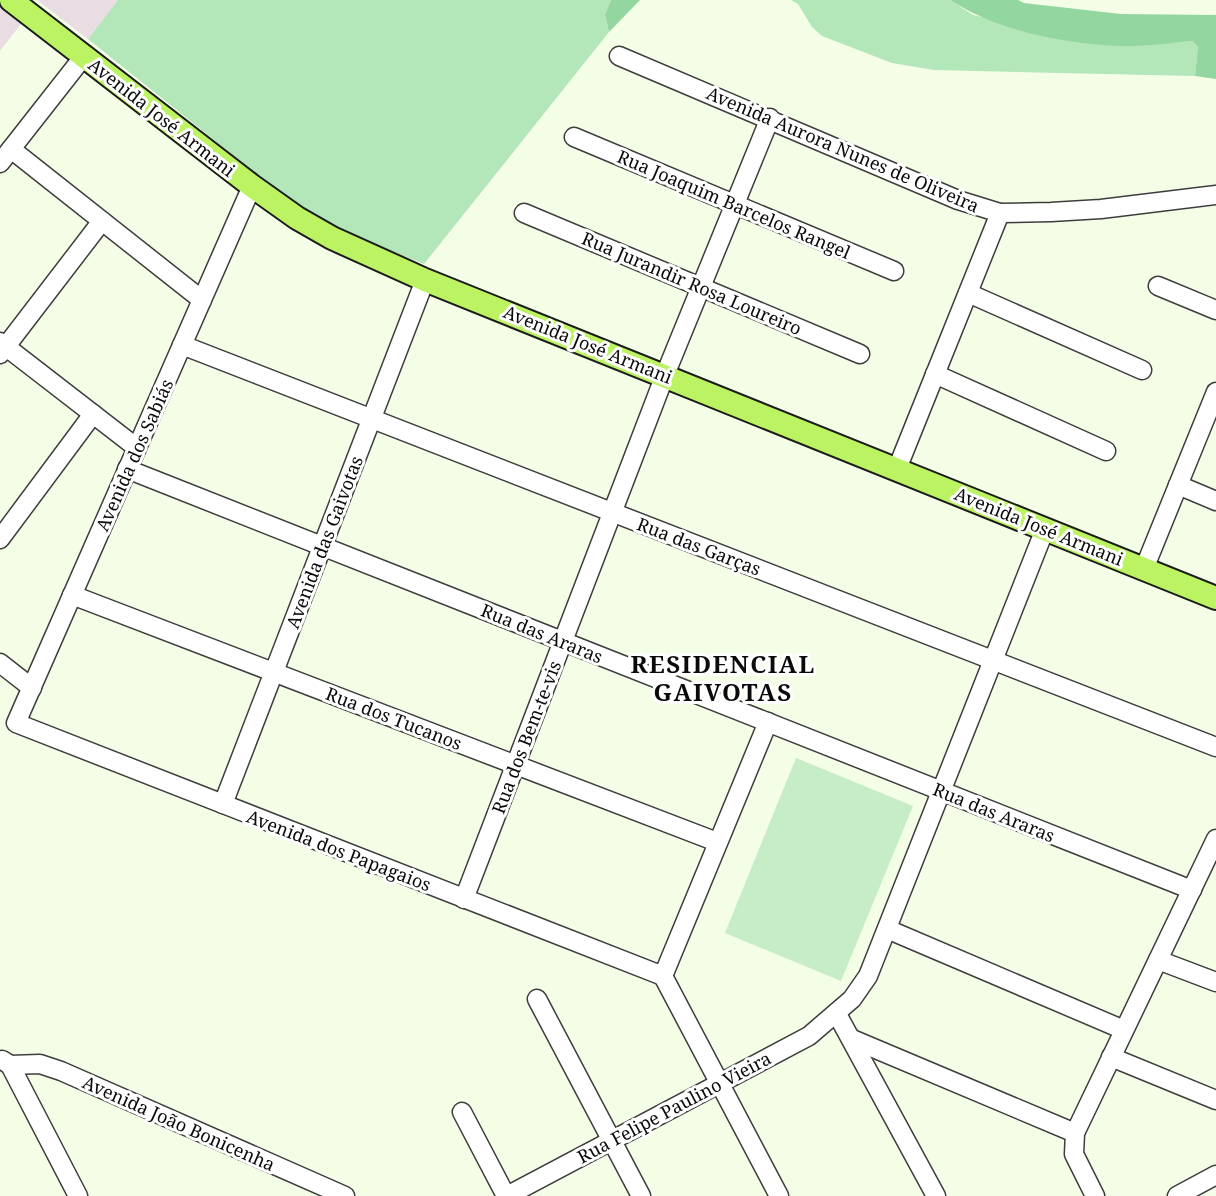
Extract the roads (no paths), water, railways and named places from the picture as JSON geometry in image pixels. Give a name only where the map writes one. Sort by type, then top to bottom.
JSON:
[{"type":"main road","name":"Avenida José Armani","points":[[11,0],[252,186],[332,238],[425,279],[1216,598]]},
{"type":"street","name":"Avenida Aurora Nunes de Oliveira","points":[[619,56],[770,118],[958,200],[1000,213],[1101,209],[1216,195]]},
{"type":"street","points":[[0,163],[84,57]]},
{"type":"street","name":"Rua dos Bem-te-vis","points":[[464,898],[665,375],[770,118]]},
{"type":"street","name":"Rua Joaquim Barcelos Rangel","points":[[574,137],[894,271]]},
{"type":"street","points":[[11,149],[202,300]]},
{"type":"street","name":"Avenida dos Sabiás","points":[[16,723],[252,186]]},
{"type":"street","name":"Rua Jurandir Rosa Loureiro","points":[[524,213],[860,354]]},
{"type":"street","points":[[897,469],[1000,213]]},
{"type":"street","points":[[102,221],[2,348],[137,448]]},
{"type":"street","name":"Avenida das Gaivotas","points":[[223,804],[425,279]]},
{"type":"street","points":[[1158,286],[1216,310]]},
{"type":"street","points":[[968,293],[1142,370]]},
{"type":"street","name":"Rua das Garças","points":[[182,345],[1216,747]]},
{"type":"street","points":[[935,374],[1106,451]]},
{"type":"street","points":[[1144,569],[1215,396]]},
{"type":"street","points":[[0,539],[93,414]]},
{"type":"street","name":"Rua das Araras","points":[[127,470],[1192,890]]},
{"type":"street","points":[[1178,485],[1216,501]]},
{"type":"street","name":"Rua Felipe Paulino Vieira","points":[[507,1196],[809,1036],[852,999],[868,976],[1045,529]]},
{"type":"street","name":"Rua dos Tucanos","points":[[72,595],[717,842]]},
{"type":"street","points":[[0,663],[32,687]]},
{"type":"street","points":[[768,722],[663,976],[779,1196]]},
{"type":"street","name":"Avenida dos Papagaios","points":[[16,723],[663,976]]},
{"type":"street","points":[[1095,1196],[1074,1154],[1075,1133],[1215,846]]},
{"type":"street","points":[[887,929],[1124,1030]]},
{"type":"street","points":[[1158,960],[1216,982]]},
{"type":"street","points":[[537,999],[641,1196]]},
{"type":"street","points":[[837,1014],[936,1196]]},
{"type":"street","points":[[852,1039],[1075,1133]]},
{"type":"street","points":[[1111,1058],[1216,1100]]},
{"type":"street","points":[[5,1061],[78,1196]]},
{"type":"street","name":"Avenida João Bonicenha","points":[[5,1061],[40,1064],[61,1071],[345,1196]]},
{"type":"street","points":[[462,1112],[507,1196]]},
{"type":"street","points":[[1177,1196],[1216,1175]]},
{"type":"district","name":"RESIDENCIAL GAIVOTAS","points":[[723,677]]}]
